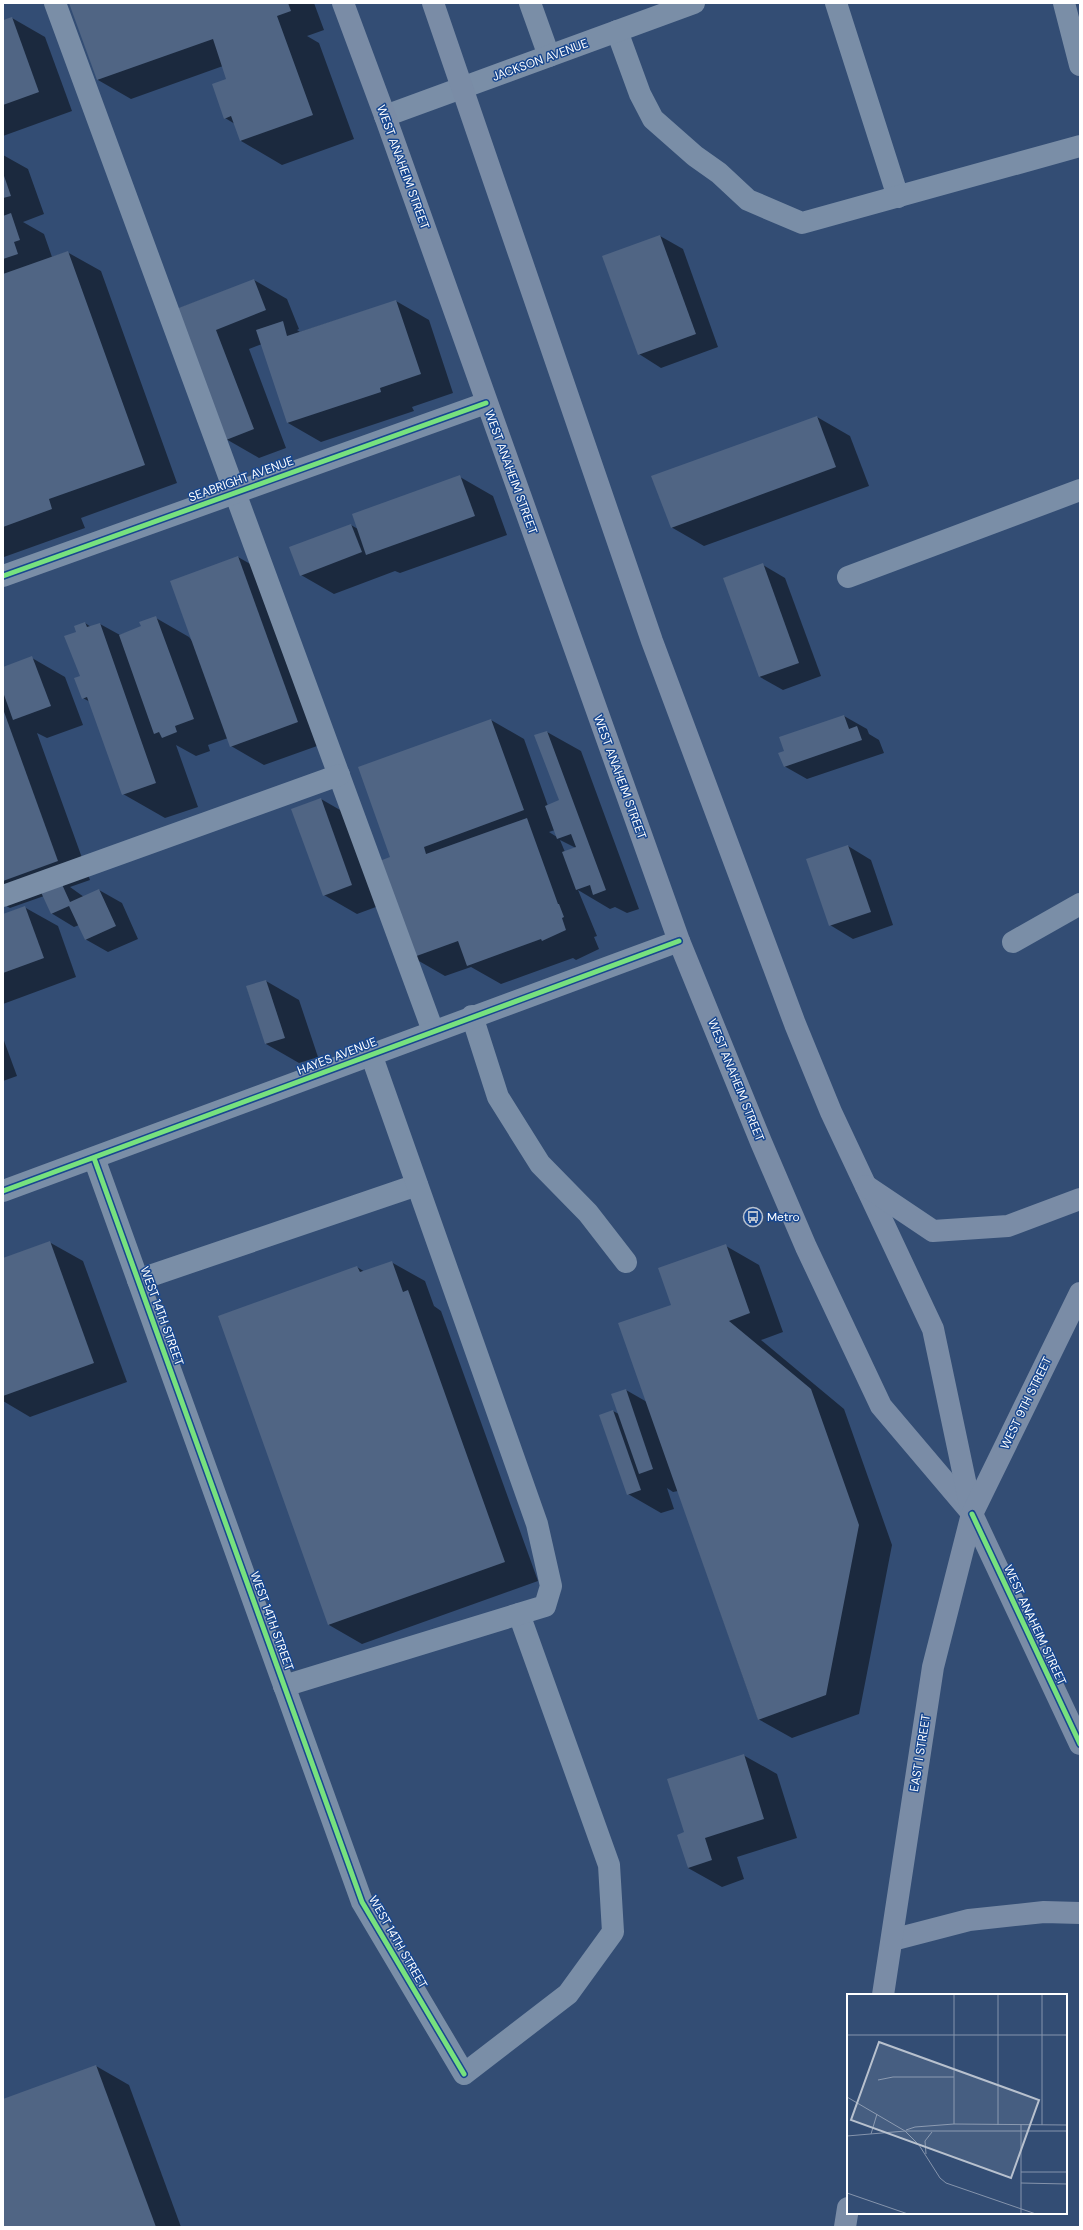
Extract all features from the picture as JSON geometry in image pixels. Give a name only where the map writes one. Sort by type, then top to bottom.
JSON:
[{"type":"main road","name":"WEST ANAHEIM STREET","points":[[343,3],[385,116],[486,403],[679,941],[806,1247],[881,1406],[972,1514]]},
{"type":"main road","name":"WEST ANAHEIM STREET","points":[[433,3],[655,648],[795,1024],[831,1112],[933,1329],[972,1514],[1080,1744]]},
{"type":"main road","points":[[866,1186],[933,1231],[1008,1226],[1080,1199]]},
{"type":"main road","name":"WEST 9TH STREET","points":[[972,1514],[1080,1293]]},
{"type":"main road","name":"EAST I STREET","points":[[883,1994],[933,1667],[972,1514]]},
{"type":"main road","points":[[892,1940],[969,1920],[1044,1912],[1080,1913]]},
{"type":"main road","points":[[845,2227],[847,2214]]},
{"type":"street","points":[[55,3],[433,1030]]},
{"type":"street","points":[[530,3],[549,56]]},
{"type":"street","name":"JACKSON AVENUE","points":[[385,116],[694,3]]},
{"type":"street","points":[[836,3],[898,197]]},
{"type":"street","points":[[1064,3],[1080,65]]},
{"type":"street","points":[[617,32],[640,94],[653,119],[696,156],[719,173],[748,200],[802,223],[1080,146]]},
{"type":"street","name":"SEABRIGHT AVENUE","points":[[3,576],[486,403]]},
{"type":"street","points":[[848,577],[1080,490]]},
{"type":"street","points":[[3,896],[339,775]]},
{"type":"street","points":[[1014,942],[1080,904]]},
{"type":"street","name":"HAYES AVENUE","points":[[3,1191],[433,1030],[679,941]]},
{"type":"street","points":[[472,1016],[498,1098],[540,1164],[588,1213],[626,1262]]},
{"type":"street","points":[[284,1686],[545,1606],[551,1586],[537,1524],[371,1054]]},
{"type":"street","name":"WEST 14TH STREET","points":[[94,1158],[362,1902],[464,2074],[568,1994],[614,1932],[609,1865],[519,1614]]},
{"type":"street","points":[[138,1280],[417,1185]]},
{"type":"building","points":[[69,3],[288,3],[291,11],[277,16],[313,115],[240,141],[231,116],[224,119],[212,84],[226,79],[213,39],[97,80]]},
{"type":"building","points":[[12,17],[39,92],[3,105],[3,20]]},
{"type":"building","points":[[3,173],[11,196],[3,198]]},
{"type":"building","points":[[11,213],[20,240],[14,242],[18,254],[3,259],[3,216]]},
{"type":"building","points":[[660,235],[696,334],[638,355],[602,256]]},
{"type":"building","points":[[68,251],[145,465],[49,499],[52,509],[3,527],[3,274]]},
{"type":"building","points":[[254,279],[266,310],[216,330],[254,429],[226,440],[176,309]]},
{"type":"building","points":[[396,300],[421,374],[380,388],[381,392],[287,423],[256,330],[283,321],[287,336]]},
{"type":"building","points":[[817,416],[836,467],[671,528],[651,476]]},
{"type":"building","points":[[460,475],[475,516],[366,555],[352,514]]},
{"type":"building","points":[[351,524],[362,552],[300,576],[289,547]]},
{"type":"building","points":[[238,556],[298,722],[230,747],[170,581]]},
{"type":"building","points":[[763,563],[799,663],[759,677],[723,578]]},
{"type":"building","points":[[156,616],[194,719],[175,726],[177,732],[162,738],[159,732],[154,734],[119,635],[141,626],[139,622]]},
{"type":"building","points":[[85,622],[87,627],[100,623],[156,783],[122,795],[87,697],[82,699],[74,678],[80,676],[64,636],[76,632],[74,626]]},
{"type":"building","points":[[32,656],[51,706],[13,720],[3,692],[3,667]]},
{"type":"building","points":[[3,709],[58,861],[3,881]]},
{"type":"building","points":[[844,715],[849,729],[857,726],[862,740],[784,767],[778,753],[784,751],[779,737]]},
{"type":"building","points":[[491,719],[524,810],[424,847],[426,854],[527,818],[564,917],[562,918],[566,930],[542,941],[541,939],[467,966],[458,941],[411,958],[377,862],[390,857],[358,767]]},
{"type":"building","points":[[547,731],[606,890],[593,895],[590,885],[576,890],[562,852],[576,847],[571,834],[557,839],[545,806],[559,800],[534,735]]},
{"type":"building","points":[[321,798],[352,885],[323,896],[291,809]]},
{"type":"building","points":[[848,845],[871,912],[829,926],[806,859]]},
{"type":"building","points":[[60,880],[70,902],[99,889],[116,926],[85,940],[69,906],[51,914],[40,890]]},
{"type":"building","points":[[25,906],[44,958],[3,973],[3,914]]},
{"type":"building","points":[[266,980],[285,1038],[265,1044],[246,986]]},
{"type":"building","points":[[50,1241],[94,1363],[3,1396],[3,1258]]},
{"type":"building","points":[[726,1244],[750,1313],[729,1321],[811,1389],[859,1525],[826,1695],[758,1720],[618,1323],[671,1305],[658,1268]]},
{"type":"building","points":[[392,1261],[403,1292],[408,1290],[505,1562],[328,1625],[218,1316],[357,1266],[360,1272]]},
{"type":"building","points":[[626,1389],[653,1469],[639,1474],[611,1394]]},
{"type":"building","points":[[613,1410],[641,1490],[627,1495],[599,1415]]},
{"type":"building","points":[[744,1754],[764,1819],[705,1838],[712,1860],[688,1868],[677,1835],[684,1832],[667,1779]]},
{"type":"building","points":[[96,2065],[156,2227],[3,2227],[3,2099]]},
{"type":"cycle path","points":[[3,576],[486,403]]},
{"type":"cycle path","points":[[3,1191],[679,941]]},
{"type":"cycle path","points":[[94,1158],[362,1902],[464,2074]]},
{"type":"cycle path","points":[[972,1514],[1080,1744]]},
{"type":"place","name":"Metro","points":[[753,1217]]}]
